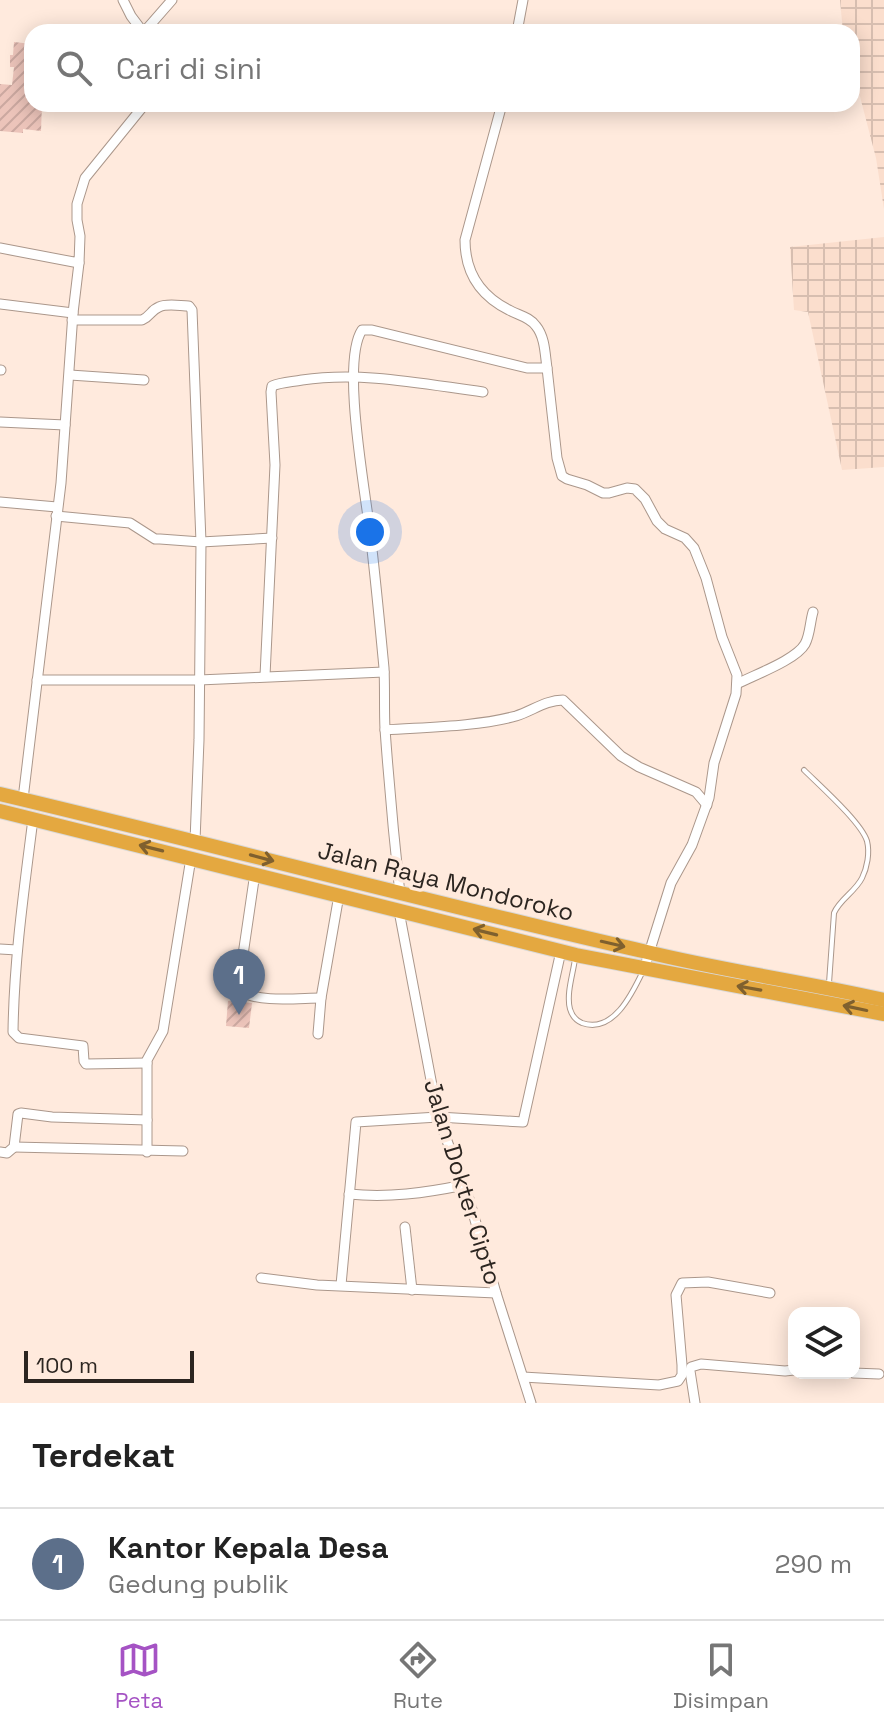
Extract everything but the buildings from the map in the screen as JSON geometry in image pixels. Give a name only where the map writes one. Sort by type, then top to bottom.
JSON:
[{"type":"highway","name":"Jalan Raya Mondoroko","points":[[0,794],[648,953],[884,1000]]},
{"type":"highway","name":"Jalan Raya Mondoroko","points":[[0,811],[576,955],[884,1014]]},
{"type":"highway","points":[[74,829],[77,813]]},
{"type":"street","points":[[123,0],[138,24]]},
{"type":"street","points":[[151,24],[172,0]]},
{"type":"street","points":[[518,24],[523,0]]},
{"type":"street","points":[[23,799],[61,483],[79,263],[77,204],[85,178],[139,112]]},
{"type":"street","points":[[500,112],[465,240],[465,257],[478,285],[489,297],[532,321],[542,334],[557,458],[562,476],[603,493],[631,488],[637,490],[665,529],[682,535],[690,542],[706,578],[722,637],[736,671],[736,689],[714,763],[707,805],[692,845],[671,883],[644,969]]},
{"type":"street","points":[[0,248],[79,263]]},
{"type":"street","points":[[0,304],[73,317],[142,320],[160,306],[191,307],[201,542],[195,841]]},
{"type":"street","points":[[400,894],[385,730],[384,672],[371,539],[357,443],[359,333],[379,331],[527,368],[547,368]]},
{"type":"street","points":[[70,375],[144,380]]},
{"type":"street","points":[[265,676],[275,465],[272,386],[317,378],[356,377],[483,392]]},
{"type":"street","points":[[0,422],[65,425]]},
{"type":"street","points":[[0,502],[130,523],[155,539],[201,542],[272,538]]},
{"type":"street","points":[[736,689],[804,647],[813,612]]},
{"type":"street","points":[[37,680],[199,680],[384,672]]},
{"type":"street","points":[[385,730],[485,722],[516,716],[549,702],[563,700],[621,756],[696,792],[707,805]]},
{"type":"street","points":[[33,819],[17,950],[13,1032],[19,1038],[83,1046],[86,1064],[147,1063]]},
{"type":"street","points":[[147,1152],[147,1063],[150,1051],[163,1031],[191,858]]},
{"type":"street","points":[[255,873],[239,982],[241,991],[250,996],[321,998]]},
{"type":"street","points":[[318,1034],[321,998],[339,895]]},
{"type":"street","name":"Jalan Dokter Cipto","points":[[399,911],[438,1117],[464,1185],[531,1403]]},
{"type":"street","points":[[0,949],[17,950]]},
{"type":"street","points":[[341,1285],[356,1122],[438,1117],[524,1120],[561,951]]},
{"type":"street","points":[[14,1147],[18,1114],[21,1113],[147,1120]]},
{"type":"street","points":[[0,1152],[7,1153],[14,1147],[183,1151]]},
{"type":"street","points":[[349,1194],[415,1194],[464,1185]]},
{"type":"street","points":[[405,1227],[412,1290]]},
{"type":"street","points":[[261,1278],[317,1285],[496,1293]]},
{"type":"street","points":[[523,1377],[659,1385],[678,1381],[682,1375],[682,1365],[676,1295],[682,1283],[708,1282],[770,1293]]},
{"type":"street","points":[[695,1403],[690,1371],[695,1365],[788,1370]]},
{"type":"street","points":[[860,1373],[879,1374]]},
{"type":"lane","points":[[804,770],[857,824],[867,842],[866,868],[862,879],[834,913],[828,987]]},
{"type":"lane","points":[[578,936],[569,1001],[570,1013],[576,1020],[596,1026],[608,1021],[618,1012],[644,969]]},
{"type":"shaded area","points":[[840,0],[884,0],[884,209],[876,158],[860,97],[860,24],[842,24]]},
{"type":"shaded area","points":[[884,237],[884,467],[842,470],[808,312],[794,310],[790,247]]},
{"type":"place","name":"Kantor Kepala Desa","points":[[239,1015]]}]
